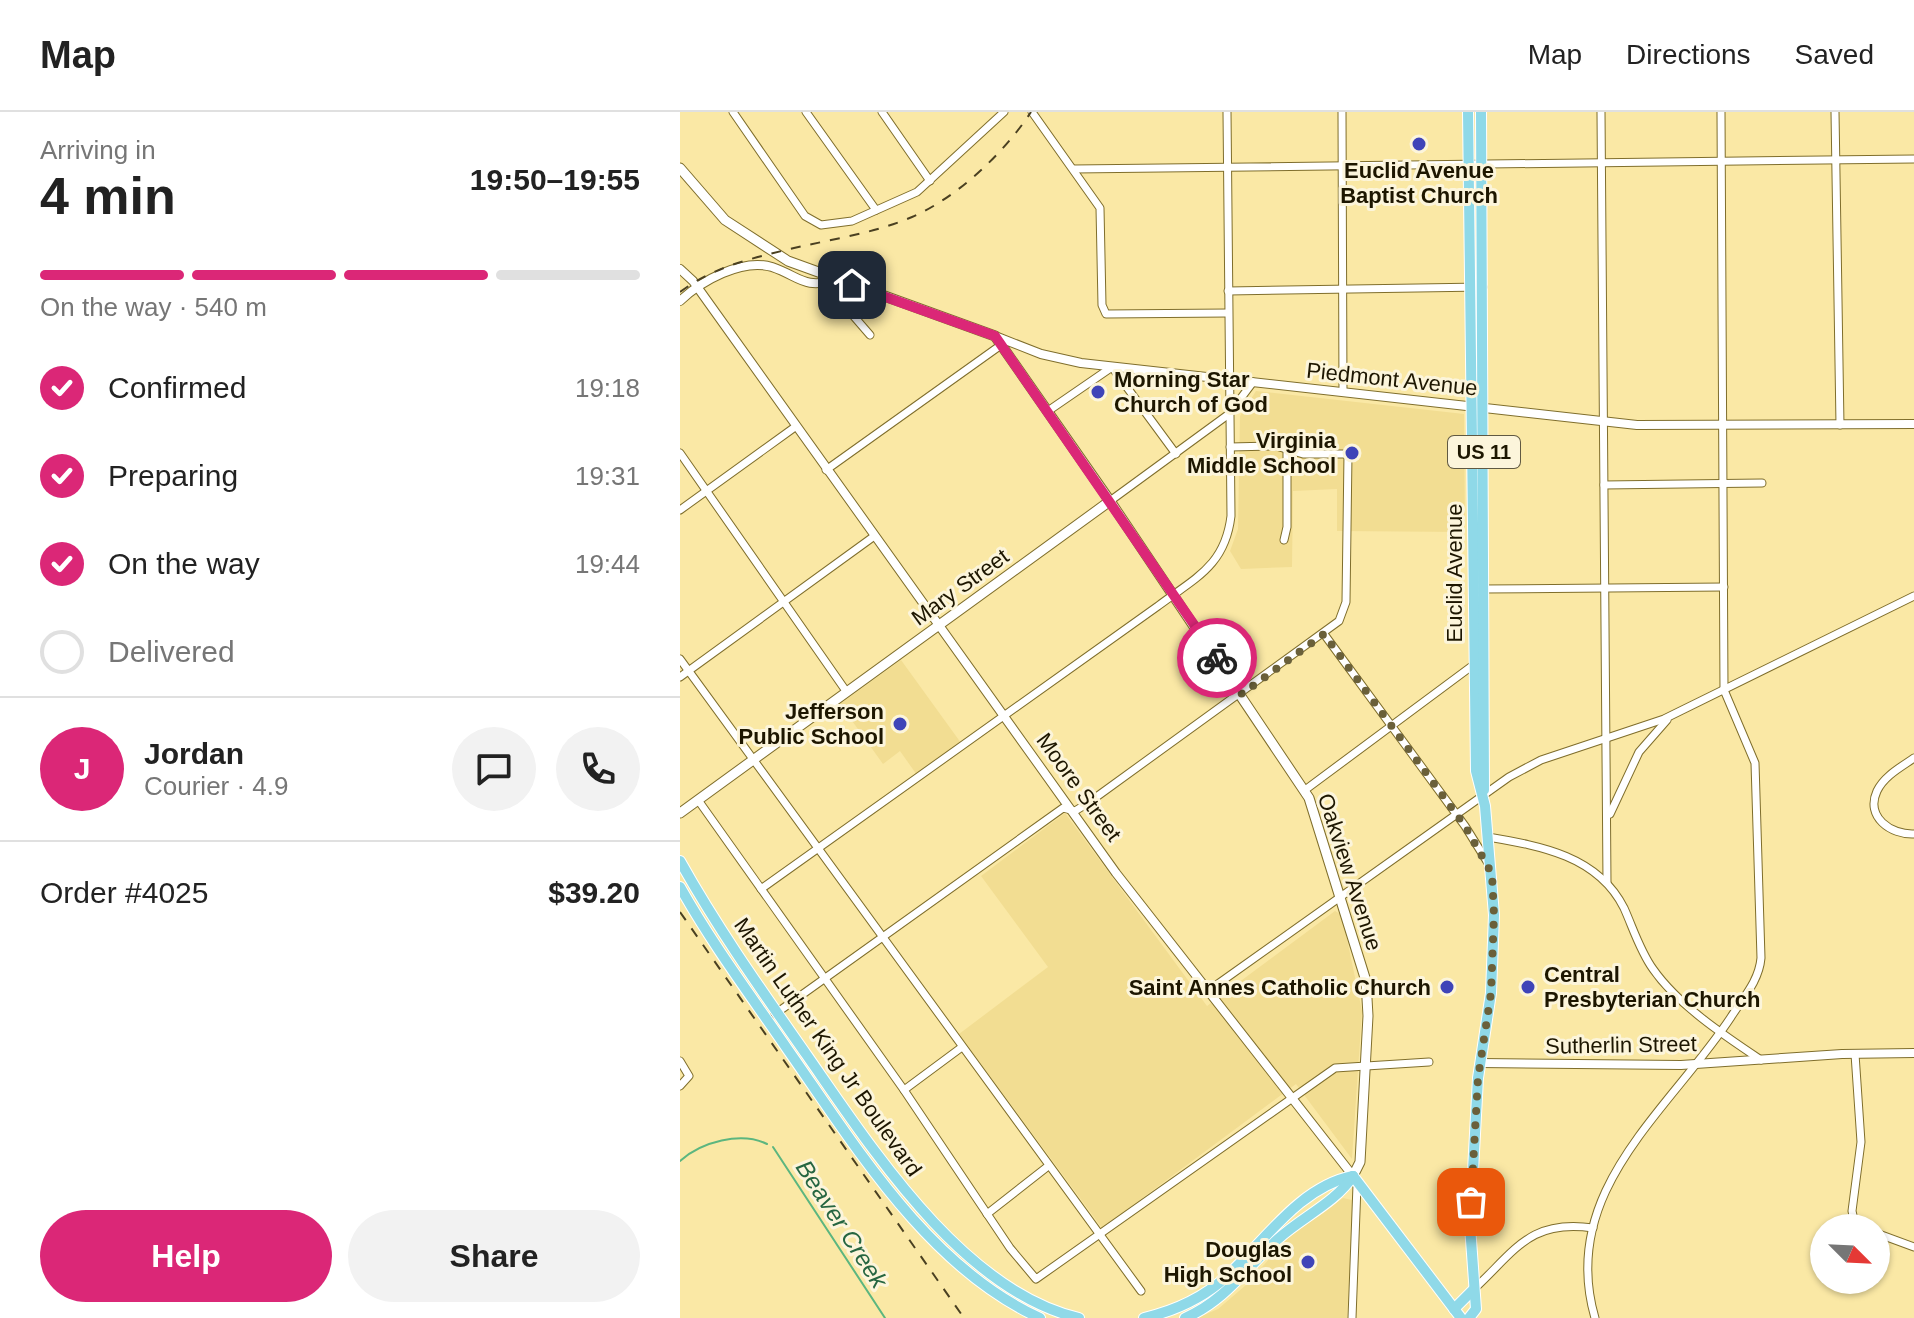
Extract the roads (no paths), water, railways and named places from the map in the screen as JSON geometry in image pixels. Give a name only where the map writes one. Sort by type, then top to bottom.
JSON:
[{"type":"main road","name":"Euclid Avenue","points":[[1468,112],[1471,406],[1479,528]]},
{"type":"main road","name":"Euclid Avenue","points":[[1481,112],[1484,407],[1475,664],[1481,724]]},
{"type":"main road","name":"Piedmont Avenue","points":[[680,168],[711,207],[741,232],[788,261],[998,341]]},
{"type":"main road","name":"Oakview Avenue","points":[[998,341],[1174,594],[1305,790],[1366,981],[1366,1064],[1360,1162],[1353,1176]]},
{"type":"main road","name":"Mary Street","points":[[680,813],[1110,501]]},
{"type":"main road","name":"Euclid Avenue","points":[[1479,590],[1485,657],[1476,771],[1483,792],[1492,874],[1492,972],[1480,1063],[1470,1226],[1474,1289],[1482,1318]]},
{"type":"main road","name":"Martin Luther King Jr Boulevard","points":[[680,861],[726,939],[872,1149],[934,1221],[1009,1287],[1052,1310],[1079,1318]]},
{"type":"main road","name":"Martin Luther King Jr Boulevard","points":[[680,887],[767,1019],[897,1201],[964,1267],[997,1293],[1040,1318]]},
{"type":"main road","points":[[1144,1318],[1184,1304],[1213,1288],[1270,1230],[1324,1187],[1353,1176]]},
{"type":"main road","points":[[1185,1318],[1232,1287],[1279,1238],[1345,1187],[1353,1176]]},
{"type":"main road","name":"Moore Street","points":[[1353,1176],[1458,1313]]},
{"type":"main road","points":[[1458,1313],[1474,1289]]},
{"type":"main road","points":[[1469,1318],[1476,1302]]},
{"type":"street","points":[[733,112],[805,216],[815,223],[827,225],[852,221],[917,192],[1004,112]]},
{"type":"street","points":[[806,112],[876,210]]},
{"type":"street","points":[[882,112],[930,181]]},
{"type":"street","points":[[1032,112],[1100,208],[1102,305],[1106,314],[1228,313]]},
{"type":"street","points":[[761,889],[1215,563],[1227,542],[1231,516],[1227,112]]},
{"type":"street","points":[[1342,112],[1343,392]]},
{"type":"street","points":[[1601,112],[1607,882]]},
{"type":"street","points":[[1595,1318],[1587,1277],[1593,1228],[1614,1168],[1722,1031],[1757,978],[1762,925],[1755,763],[1748,740],[1724,690],[1721,112]]},
{"type":"street","points":[[1835,112],[1840,425]]},
{"type":"street","points":[[1074,169],[1836,163],[1914,159]]},
{"type":"street","points":[[680,301],[697,287],[726,273],[756,265],[771,267],[806,284],[837,280]]},
{"type":"street","name":"Moore Street","points":[[680,269],[697,287],[1071,810],[1353,1176]]},
{"type":"street","points":[[825,283],[870,335]]},
{"type":"street","points":[[1228,291],[1483,287]]},
{"type":"street","points":[[826,470],[998,341]]},
{"type":"street","name":"Piedmont Avenue","points":[[998,341],[1058,359],[1112,367],[1650,426],[1914,424]]},
{"type":"street","points":[[1048,411],[1112,367],[1176,454]]},
{"type":"street","name":"Mary Street","points":[[1110,501],[1229,414],[1253,382]]},
{"type":"street","points":[[680,510],[795,427]]},
{"type":"street","points":[[767,1019],[1063,808],[1071,810],[1088,803],[1339,621],[1346,602],[1346,452],[1303,454],[1287,448],[1230,447]]},
{"type":"street","points":[[1284,540],[1287,527],[1287,448]]},
{"type":"street","points":[[680,453],[846,691]]},
{"type":"street","points":[[1604,485],[1762,483]]},
{"type":"street","points":[[680,677],[873,537]]},
{"type":"street","points":[[1479,590],[1724,587]]},
{"type":"street","points":[[1208,991],[1483,792],[1541,760],[1672,715],[1914,596]]},
{"type":"street","points":[[1324,634],[1477,843],[1492,874]]},
{"type":"street","points":[[1305,790],[1485,657]]},
{"type":"street","points":[[680,659],[1047,1167],[1141,1291]]},
{"type":"street","points":[[1607,826],[1612,805],[1629,768],[1646,742],[1672,715]]},
{"type":"street","points":[[1914,758],[1882,783],[1874,801],[1876,814],[1886,827],[1898,833],[1914,834]]},
{"type":"street","points":[[698,800],[1034,1278],[1041,1278],[1335,1068],[1429,1062]]},
{"type":"street","points":[[1488,837],[1568,856],[1607,882],[1623,906],[1653,970],[1722,1031],[1762,1061]]},
{"type":"street","points":[[904,1090],[962,1047]]},
{"type":"street","name":"Sutherlin Street","points":[[1480,1063],[1697,1063],[1914,1053]]},
{"type":"street","points":[[1853,1214],[1861,1142],[1855,1054]]},
{"type":"street","points":[[680,1061],[689,1076],[680,1086]]},
{"type":"street","points":[[987,1214],[1047,1167]]},
{"type":"street","points":[[1352,1318],[1359,1195],[1353,1176]]},
{"type":"street","points":[[1474,1289],[1532,1234],[1556,1226],[1593,1228]]},
{"type":"street","points":[[1890,1238],[1914,1247]]},
{"type":"waterway","name":"Beaver Creek","points":[[680,1161],[699,1148],[722,1140],[745,1138],[767,1144]]},
{"type":"waterway","name":"Beaver Creek","points":[[773,1147],[885,1318]]},
{"type":"railway","points":[[680,292],[735,264],[854,235],[912,217],[946,198],[979,172],[1031,112]]},
{"type":"railway","points":[[680,912],[964,1318]]},
{"type":"place","name":"Euclid Avenue Baptist Church","points":[[1419,144]]},
{"type":"place","name":"Morning Star Church of God","points":[[1098,392]]},
{"type":"place","name":"Virginia Middle School","points":[[1352,453]]},
{"type":"place","name":"Jefferson Public School","points":[[900,724]]},
{"type":"place","name":"Saint Annes Catholic Church","points":[[1447,987]]},
{"type":"place","name":"Central Presbyterian Church","points":[[1528,987]]},
{"type":"place","name":"Douglas High School","points":[[1308,1262]]}]
